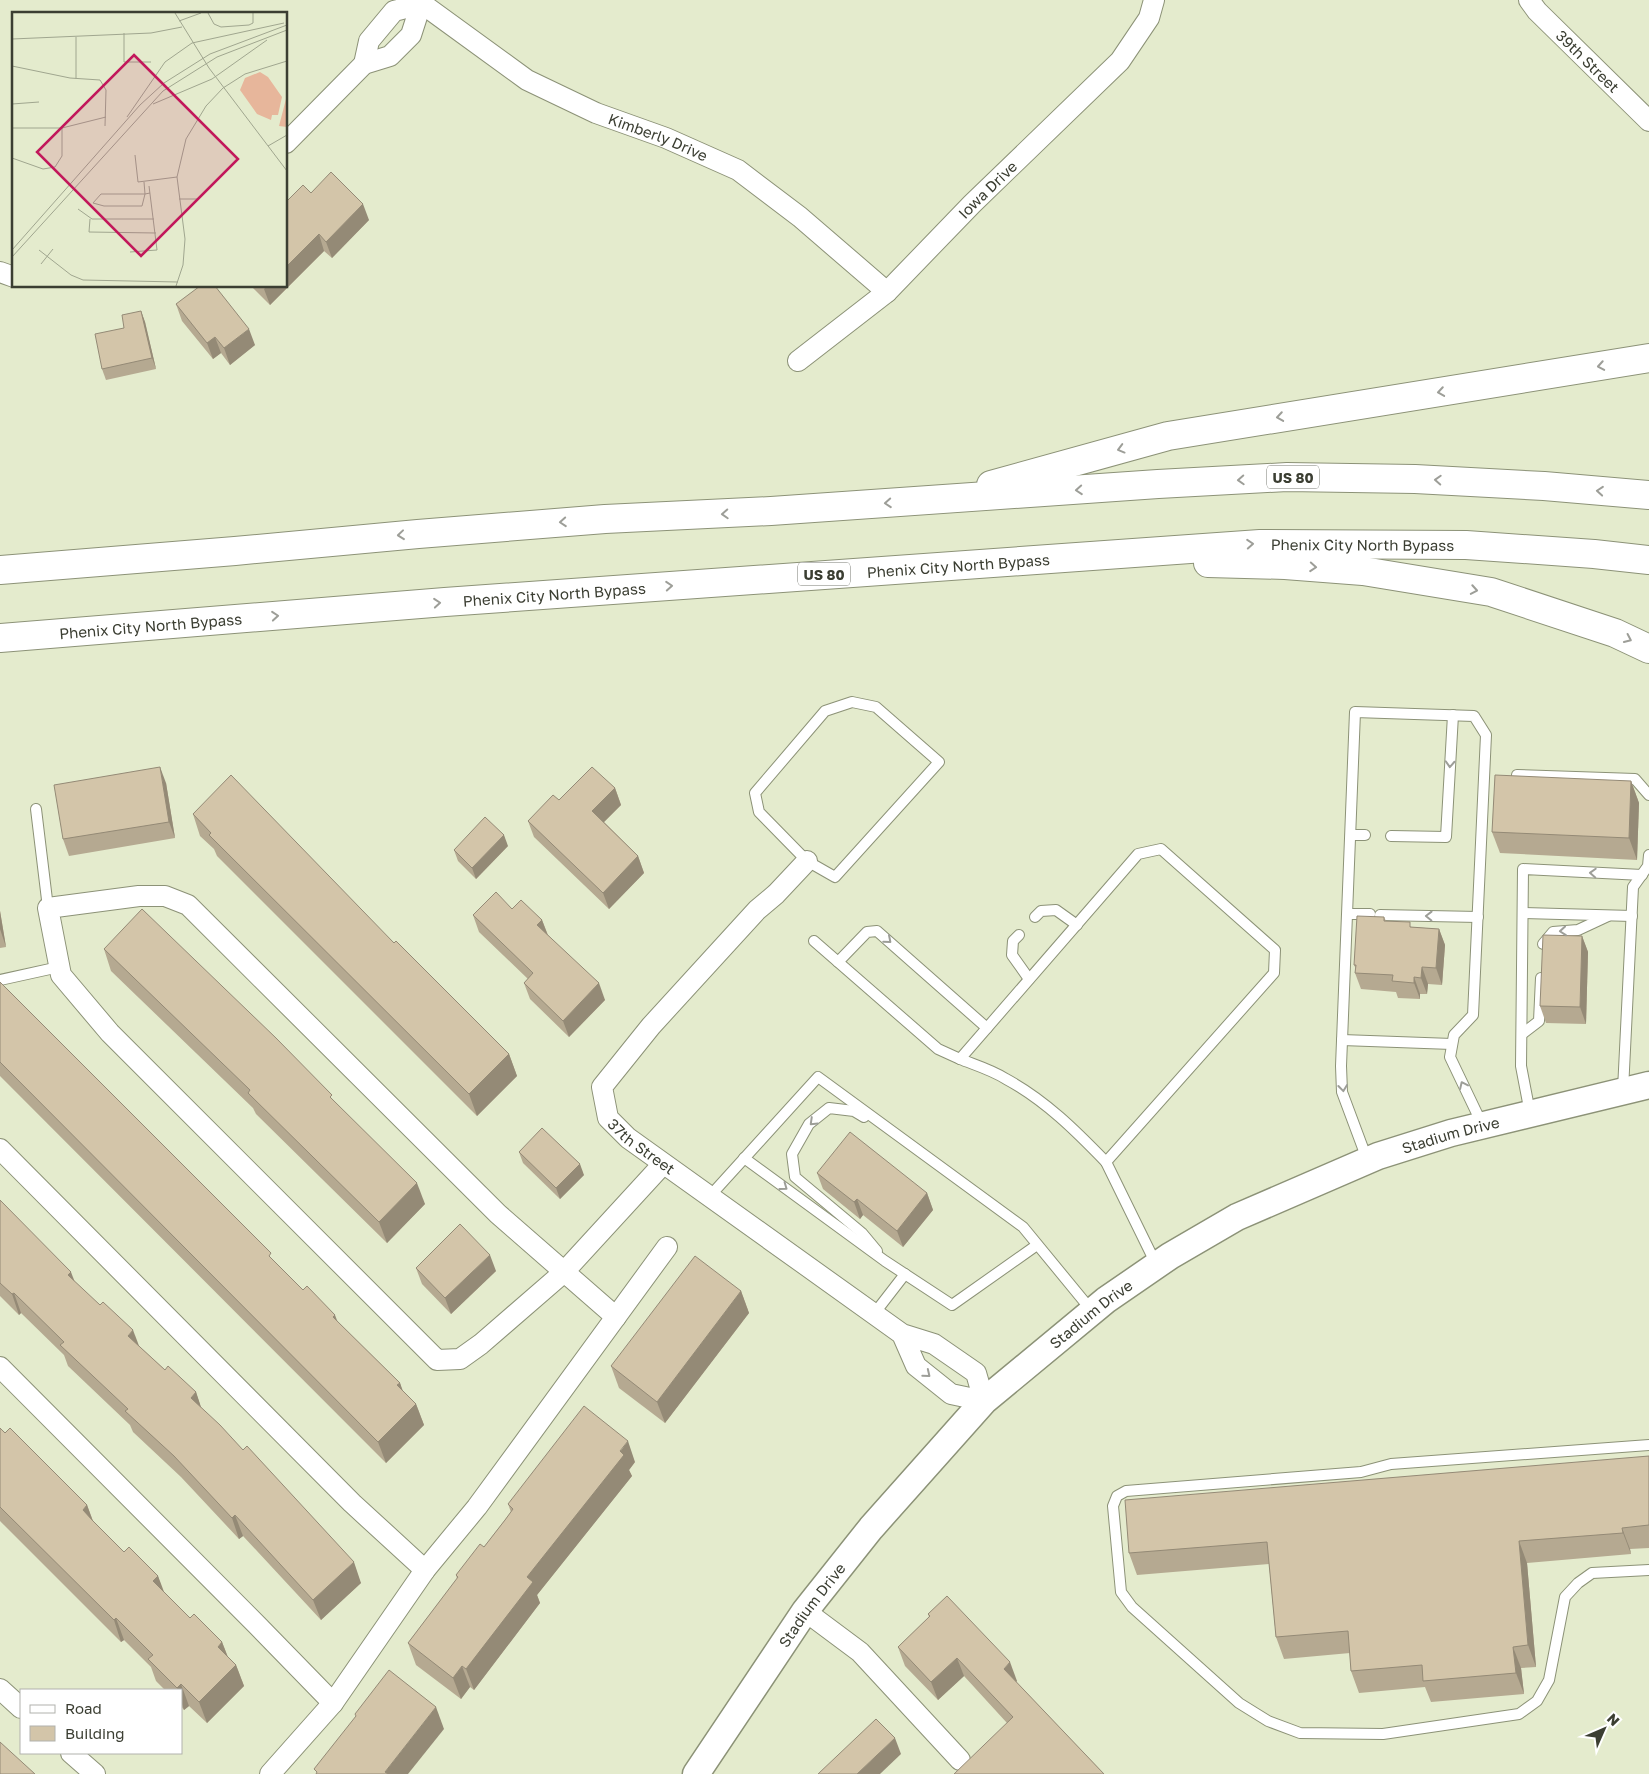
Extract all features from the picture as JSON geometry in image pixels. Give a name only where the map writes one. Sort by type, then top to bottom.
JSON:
[{"type":"highway","points":[[936,500],[1168,436],[1649,358]]},
{"type":"highway","name":"US 80","points":[[0,570],[575,522],[1286,477],[1415,479],[1544,486],[1649,495]]},
{"type":"highway","name":"Phenix City North Bypass","points":[[0,638],[464,601],[1260,544],[1466,545],[1649,560]]},
{"type":"highway","points":[[1037,559],[1285,565],[1363,571],[1492,592],[1615,633],[1649,649]]},
{"type":"street","name":"Iowa Drive","points":[[798,361],[887,292],[972,204],[1120,61],[1148,18],[1154,0]]},
{"type":"street","name":"39th Street","points":[[1529,0],[1649,121]]},
{"type":"street","name":"Kimberly Drive","points":[[419,2],[527,80],[596,113],[666,138],[738,170],[800,217],[887,292]]},
{"type":"street","points":[[364,64],[369,41],[394,11],[419,2]]},
{"type":"street","points":[[288,141],[364,64],[390,56],[411,35],[419,2]]},
{"type":"street","points":[[0,272],[12,276]]},
{"type":"street","name":"37th Street","points":[[807,861],[776,894],[757,910],[651,1026],[602,1087],[608,1118],[628,1138],[663,1164],[902,1334],[934,1344],[976,1373],[984,1401]]},
{"type":"street","points":[[616,1317],[563,1273],[442,1160],[333,1048],[188,904],[165,896],[139,896],[48,908],[61,975],[110,1033],[437,1360],[460,1359],[481,1344],[563,1273],[663,1164]]},
{"type":"street","name":"Stadium Drive","points":[[696,1774],[805,1611],[871,1528],[984,1401],[1106,1300],[1157,1265],[1237,1217],[1368,1161],[1451,1133],[1649,1085]]},
{"type":"street","points":[[0,1149],[352,1503],[425,1570]]},
{"type":"street","points":[[270,1774],[333,1703],[425,1570],[477,1507],[667,1247]]},
{"type":"street","points":[[902,1334],[916,1366],[951,1394],[984,1401]]},
{"type":"street","points":[[0,1367],[333,1703]]},
{"type":"street","points":[[805,1611],[860,1652],[960,1760]]},
{"type":"street","points":[[0,1689],[20,1707]]},
{"type":"street","points":[[72,1754],[95,1774]]},
{"type":"lane","points":[[852,702],[876,707],[939,762],[835,877],[807,861],[759,812],[755,793],[825,711],[852,702]]},
{"type":"lane","points":[[1368,1161],[1342,1092],[1342,1040],[1355,712],[1474,716],[1486,735],[1473,1015],[1454,1035],[1450,1057],[1482,1125]]},
{"type":"lane","points":[[1391,836],[1446,837],[1454,715]]},
{"type":"lane","points":[[1517,775],[1635,779],[1649,795]]},
{"type":"lane","points":[[36,809],[48,908]]},
{"type":"lane","points":[[1350,835],[1365,835]]},
{"type":"lane","points":[[960,1059],[1138,854],[1161,849],[1275,950],[1274,973],[1106,1162]]},
{"type":"lane","points":[[1623,1090],[1633,887],[1648,866],[1649,855]]},
{"type":"lane","points":[[1530,1113],[1521,1066],[1523,869],[1642,876]]},
{"type":"lane","points":[[1035,918],[1041,911],[1056,910],[1076,925]]},
{"type":"lane","points":[[1524,913],[1632,916]]},
{"type":"lane","points":[[1348,914],[1478,917]]},
{"type":"lane","points":[[1543,952],[1543,942],[1553,932],[1578,930],[1608,916]]},
{"type":"lane","points":[[838,962],[866,932],[877,931],[987,1028]]},
{"type":"lane","points":[[1019,935],[1013,941],[1012,955],[1029,979]]},
{"type":"lane","points":[[814,941],[938,1050],[1005,1078],[1036,1097],[1075,1129],[1106,1162],[1157,1265]]},
{"type":"lane","points":[[0,980],[59,967]]},
{"type":"lane","points":[[1522,1034],[1539,1021],[1542,971]]},
{"type":"lane","points":[[1342,1040],[1452,1044]]},
{"type":"lane","points":[[710,1196],[818,1077],[1023,1227],[1092,1312]]},
{"type":"lane","points":[[885,1261],[862,1232],[795,1177],[792,1154],[809,1124],[829,1108],[854,1111],[902,1138]]},
{"type":"lane","points":[[744,1158],[885,1261],[952,1305],[1037,1245]]},
{"type":"lane","points":[[874,1314],[905,1274]]},
{"type":"lane","points":[[1649,1445],[1391,1464],[1360,1472],[1126,1491],[1117,1496],[1112,1506],[1121,1592],[1132,1607],[1239,1703],[1268,1721],[1300,1733],[1383,1734],[1519,1714],[1537,1701],[1550,1680],[1565,1597],[1578,1583],[1592,1573],[1649,1570]]},
{"type":"building","points":[[331,172],[363,204],[326,242],[319,234],[288,265],[288,200],[303,185],[311,193]]},
{"type":"building","points":[[197,288],[217,288],[249,329],[224,348],[215,337],[207,343],[176,304]]},
{"type":"building","points":[[141,311],[152,358],[102,369],[95,334],[124,328],[122,315]]},
{"type":"building","points":[[160,767],[169,822],[63,839],[54,785]]},
{"type":"building","points":[[592,767],[615,788],[592,811],[638,856],[603,893],[528,821],[553,795],[559,800]]},
{"type":"building","points":[[231,775],[394,943],[396,941],[509,1054],[469,1094],[209,835],[211,833],[193,814]]},
{"type":"building","points":[[1495,775],[1631,781],[1629,838],[1492,832]]},
{"type":"building","points":[[485,817],[504,835],[472,868],[454,850]]},
{"type":"building","points":[[496,892],[512,909],[521,900],[542,920],[537,925],[599,983],[563,1021],[524,983],[533,973],[473,915]]},
{"type":"building","points":[[142,909],[276,1038],[332,1095],[330,1097],[417,1183],[379,1222],[248,1093],[250,1090],[104,949]]},
{"type":"building","points":[[1357,916],[1384,917],[1384,921],[1410,922],[1410,927],[1439,929],[1436,968],[1422,967],[1421,978],[1414,977],[1414,983],[1392,981],[1393,975],[1355,973]]},
{"type":"building","points":[[1543,935],[1582,936],[1580,1007],[1540,1006]]},
{"type":"building","points":[[0,982],[271,1253],[269,1256],[303,1290],[307,1286],[335,1315],[333,1317],[400,1383],[397,1385],[416,1404],[378,1442],[0,1062]]},
{"type":"building","points":[[542,1128],[580,1164],[556,1188],[519,1152]]},
{"type":"building","points":[[850,1132],[927,1193],[897,1231],[857,1199],[854,1202],[817,1173]]},
{"type":"building","points":[[0,1200],[71,1272],[68,1275],[100,1305],[103,1302],[133,1330],[128,1336],[165,1370],[168,1366],[196,1392],[191,1398],[243,1450],[247,1446],[354,1562],[313,1600],[235,1515],[232,1518],[174,1456],[125,1411],[128,1409],[60,1345],[64,1342],[14,1293],[12,1294],[0,1283]]},
{"type":"building","points":[[460,1224],[490,1255],[445,1298],[416,1268]]},
{"type":"building","points":[[695,1256],[741,1291],[657,1402],[611,1366]]},
{"type":"building","points":[[584,1406],[628,1441],[620,1451],[624,1455],[527,1577],[533,1582],[466,1669],[462,1666],[453,1678],[408,1643],[458,1577],[456,1575],[480,1544],[484,1547],[505,1520],[513,1509],[508,1504]]},
{"type":"building","points":[[0,1428],[5,1433],[10,1428],[87,1505],[83,1510],[93,1521],[124,1552],[129,1547],[158,1576],[153,1581],[190,1618],[194,1614],[222,1642],[218,1647],[236,1665],[199,1702],[181,1684],[177,1688],[148,1659],[153,1655],[116,1618],[114,1620],[0,1507]]},
{"type":"building","points":[[1649,1456],[1649,1525],[1622,1528],[1623,1533],[1519,1541],[1528,1645],[1513,1647],[1516,1673],[1423,1681],[1422,1665],[1351,1671],[1348,1631],[1276,1637],[1267,1542],[1129,1553],[1125,1500]]},
{"type":"building","points":[[947,1596],[1010,1662],[1004,1669],[1104,1774],[954,1774],[1013,1717],[957,1658],[931,1682],[898,1647],[930,1616],[928,1614]]},
{"type":"building","points":[[389,1670],[436,1707],[385,1772],[388,1774],[316,1774],[317,1772],[314,1769]]},
{"type":"building","points":[[876,1719],[895,1738],[857,1774],[818,1774]]},
{"type":"building","points":[[0,1742],[35,1774],[0,1774]]}]
